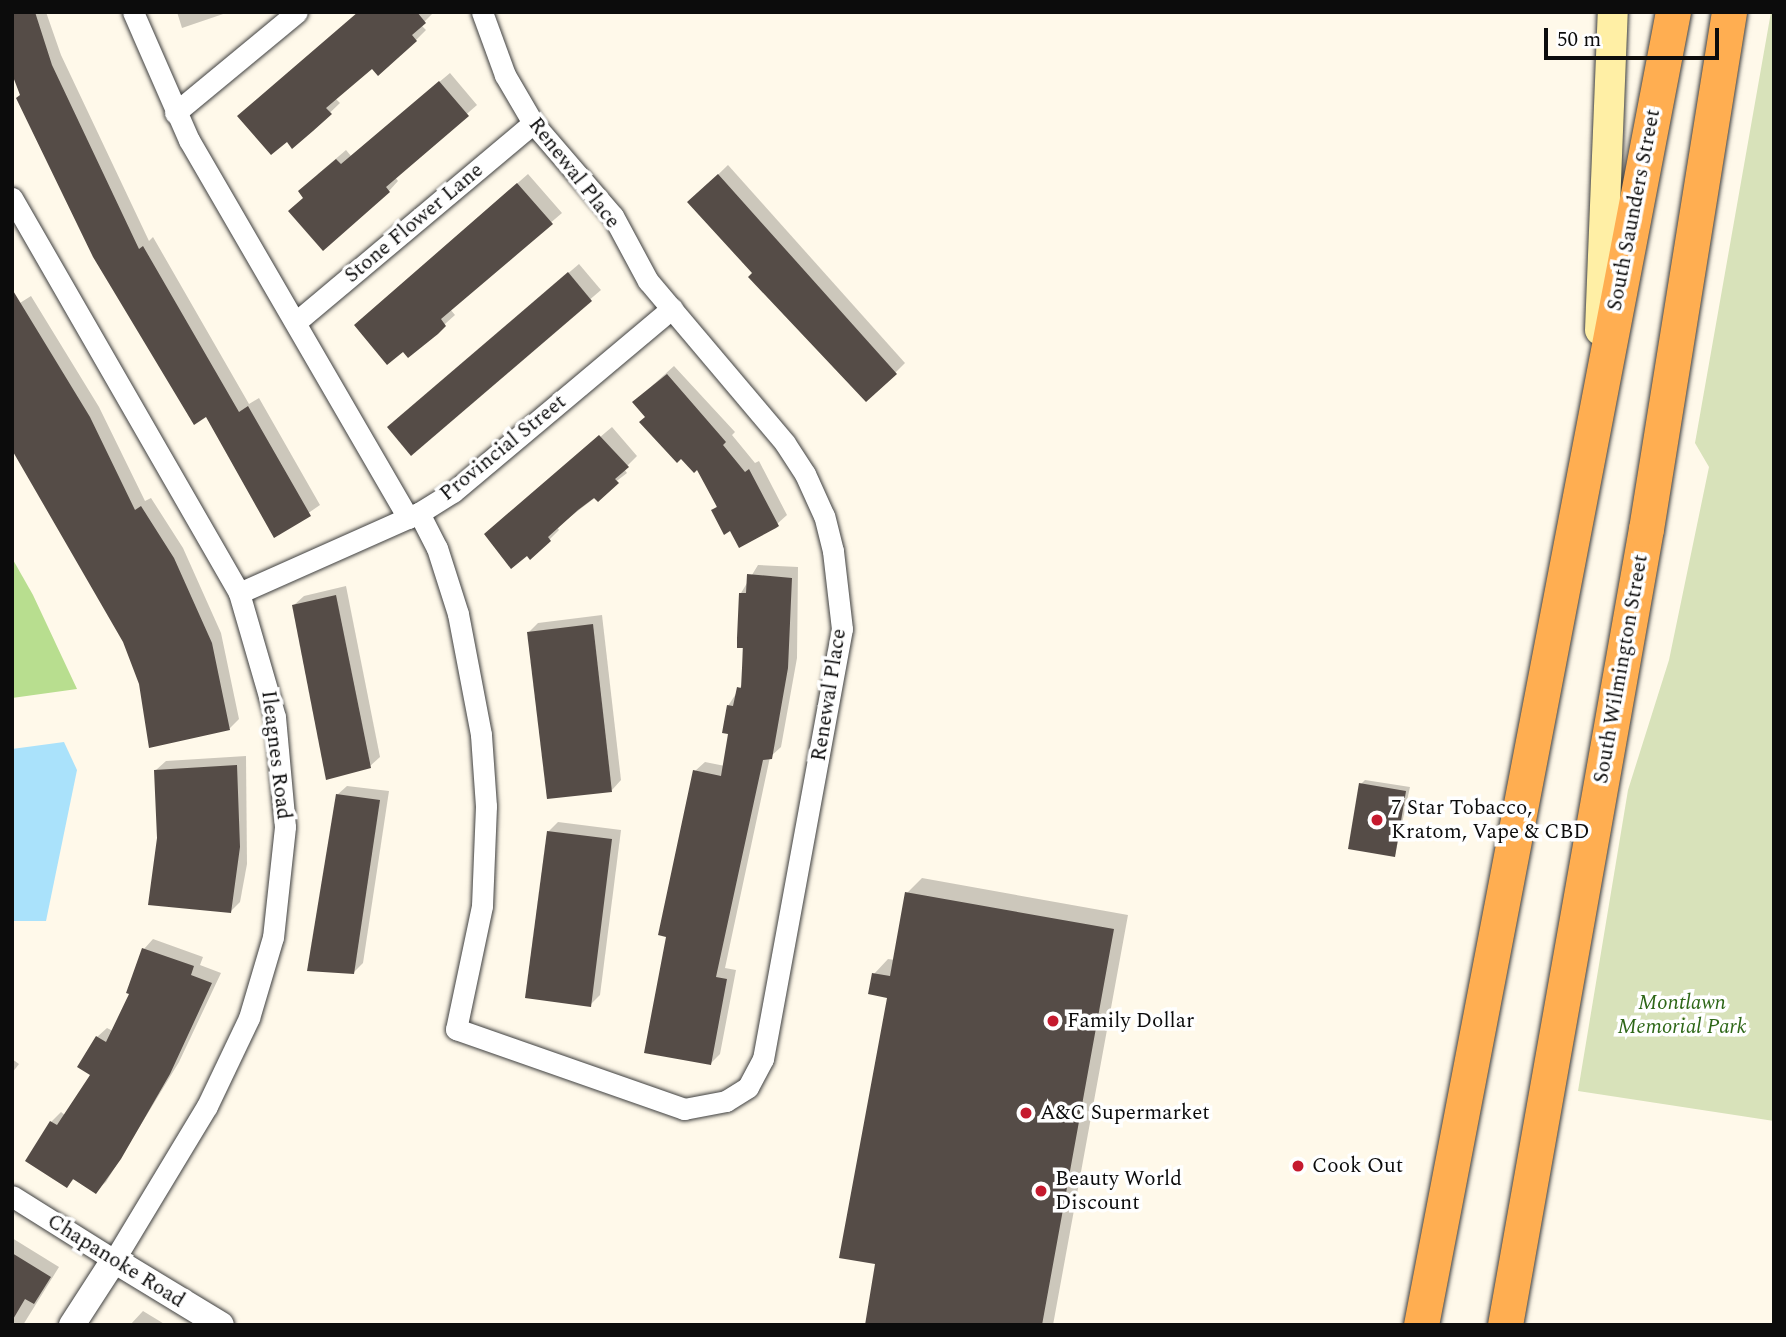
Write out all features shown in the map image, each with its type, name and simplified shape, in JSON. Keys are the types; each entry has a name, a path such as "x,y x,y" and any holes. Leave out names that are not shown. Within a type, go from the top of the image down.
{"highway":[{"name":"South Saunders Street","path":"1596,408 1673,12"},
{"name":"South Wilmington Street","path":"1505,1325 1651,503 1729,12"},
{"path":"1421,1325 1596,408"}],"main road":[{"path":"1596,408 1613,12"}],"street":[{"path":"133,12 175,113 296,322 414,515"},
{"path":"175,113 298,12"},
{"name":"Renewal Place","path":"414,515 437,548 458,614 481,735 486,806 482,906 456,1029 684,1109 726,1101 748,1087 763,1059 842,629 839,587 824,516 805,474 673,308 648,281 613,216 533,123 505,75 482,12"},
{"name":"Stone Flower Lane","path":"296,322 533,123"},
{"name":"Ileagnes Road","path":"12,198 239,593 265,671 282,765 285,827 273,937 231,1063 114,1260 72,1325"},
{"name":"Provincial Street","path":"239,593 414,515 453,492 673,308"},
{"name":"Chapanoke Road","path":"12,1196 220,1325"}],"green space":[{"name":"Montlawn Memorial Park","path":"1771,12 1774,12 1774,1121 1578,1091 1628,790 1669,660 1709,467 1695,443"},
{"path":"12,558 33,595 77,689 12,698"}],"water":[{"path":"64,742 77,770 46,921 13,921 12,749"}],"building":[{"path":"12,12 35,12 52,65 139,249 143,246 239,412 248,406 311,516 274,538 206,417 194,425 93,257 16,98 20,95 12,74"},
{"path":"358,12 417,12 426,23 412,35 417,41 378,76 372,69 326,108 332,114 292,149 287,142 271,155 237,116"},
{"path":"439,81 469,116 386,187 390,192 323,251 288,211 303,198 298,191 336,159 341,164"},
{"path":"718,174 897,374 866,402 748,277 752,273 687,202"},
{"path":"517,183 553,224 441,319 446,326 438,334 408,358 403,352 387,365 354,325"},
{"path":"568,272 592,301 411,456 387,427"},
{"path":"12,289 90,417 135,510 141,506 174,558 212,643 230,730 149,748 139,684 123,642 12,450"},
{"path":"667,374 726,442 723,445 745,472 749,469 779,526 739,548 730,531 724,535 711,510 717,507 697,470 694,473 681,459 677,463 639,422 645,417 632,402"},
{"path":"599,435 629,467 615,479 619,483 598,502 594,498 578,510 548,537 551,541 530,560 527,556 511,569 484,534"},
{"path":"747,574 792,578 788,668 772,759 763,760 716,977 727,979 711,1065 644,1053 666,937 658,935 693,770 721,776 728,734 722,733 727,705 733,706 737,687 741,688 743,648 737,648 739,593 746,593"},
{"path":"336,595 371,768 326,780 292,605"},
{"path":"593,624 612,792 547,799 527,632"},
{"path":"237,765 240,847 231,913 148,905 157,838 154,770"},
{"name":"7 Star Tobacco, Kratom, Vape & CBD","path":"1359,783 1406,791 1395,857 1348,849"},
{"path":"336,794 380,800 354,974 307,971"},
{"path":"547,831 612,839 591,1007 525,998"},
{"path":"905,892 1114,929 1042,1325 865,1325 875,1264 839,1258 887,998 868,994 872,973 890,976"},
{"path":"142,948 194,966 191,975 212,983 170,1074 121,1159 96,1194 73,1179 67,1188 25,1161 50,1121 57,1125 90,1075 77,1067 96,1036 106,1042 129,994 126,993"},
{"path":"12,1253 51,1277 34,1304 25,1299 12,1321"}],"place":[{"name":"7 Star Tobacco, Kratom, Vape & CBD","path":"1377,820"},
{"name":"Family Dollar","path":"1053,1021"},
{"name":"A&C Supermarket","path":"1026,1113"},
{"name":"Cook Out","path":"1298,1166"},
{"name":"Beauty World Discount","path":"1041,1191"}]}
